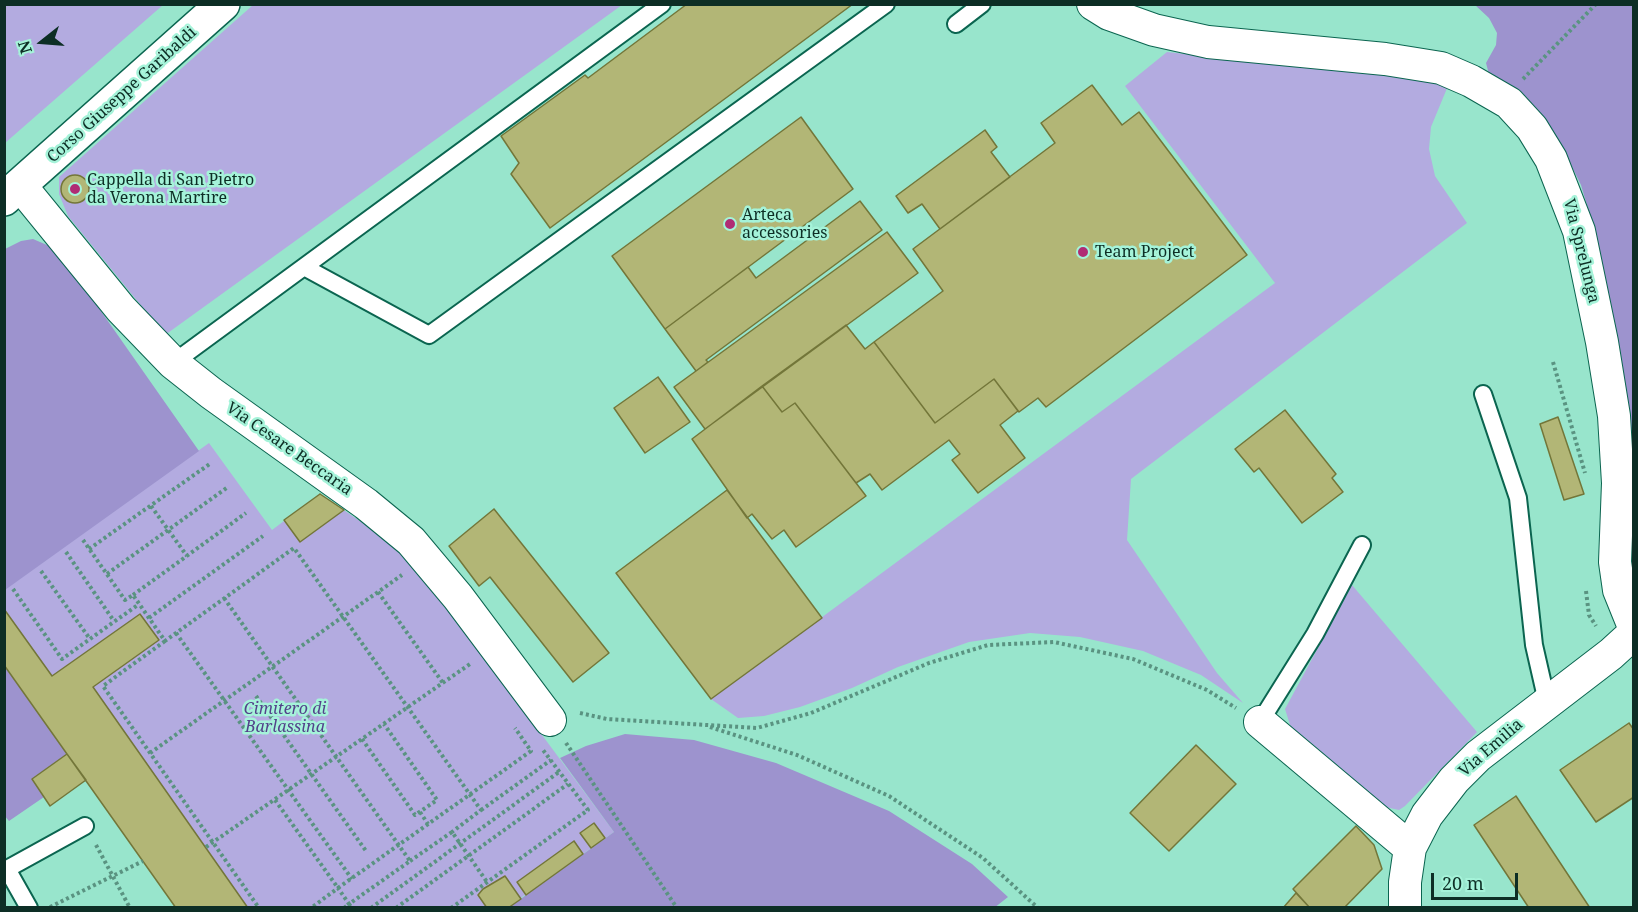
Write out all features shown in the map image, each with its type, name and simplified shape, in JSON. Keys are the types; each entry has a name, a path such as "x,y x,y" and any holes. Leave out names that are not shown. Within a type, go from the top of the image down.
{"main road":[{"name":"Corso Giuseppe Garibaldi","path":"12,192 223,4"}],"street":[{"name":"Via Sprelunga","path":"1094,4 1109,14 1154,30 1208,42 1385,59 1441,68 1471,81 1503,100 1532,129 1551,159 1579,231 1602,342 1614,416 1618,483 1615,562 1629,636"},
{"name":"Via Cesare Beccaria","path":"12,192 173,363 211,393 366,504 411,541 564,717"},
{"name":"Via Emilia","path":"1405,908 1405,882 1410,848 1427,815 1454,780 1478,756 1629,636"},
{"path":"1260,722 1410,848"}],"lane":[{"path":"173,363 662,4"},
{"path":"304,267 429,335 886,4"},
{"path":"956,24 982,4"},
{"path":"1483,394 1518,498 1534,645 1547,702"},
{"path":"1260,722 1315,634 1362,545"},
{"path":"29,908 7,869 85,826"}],"path":[{"path":"1503,100 1596,4"},
{"path":"1553,362 1587,483"},
{"path":"89,549 211,464"},
{"path":"107,574 228,487"},
{"path":"151,506 187,556"},
{"path":"83,540 126,600 246,513"},
{"path":"149,618 263,536"},
{"path":"259,908 103,686 294,549 481,810"},
{"path":"66,552 114,621"},
{"path":"41,571 90,639"},
{"path":"150,753 404,574 410,583"},
{"path":"1586,582 1589,615 1599,630 1629,636"},
{"path":"13,589 62,659 139,604"},
{"path":"378,592 443,683"},
{"path":"133,595 165,641"},
{"path":"224,598 410,861"},
{"path":"176,633 352,879"},
{"path":"564,717 758,728 811,713 929,663 988,645 1054,642 1133,659 1207,690 1260,722"},
{"path":"463,655 476,674"},
{"path":"206,847 470,664"},
{"path":"256,696 366,851"},
{"path":"564,717 678,908"},
{"path":"511,722 531,752"},
{"path":"362,739 415,815 420,812 437,800 384,724"},
{"path":"703,725 796,755 889,796 983,858 1038,908"},
{"path":"311,908 540,746 588,810 451,908"},
{"path":"344,908 350,906 551,760"},
{"path":"371,908 560,772"},
{"path":"396,908 568,784"},
{"path":"275,800 350,906"},
{"path":"420,812 428,824"},
{"path":"85,826 130,908"},
{"path":"452,832 487,882"},
{"path":"50,908 143,861"}],"green space":[{"path":"5,4 162,4 163,5 5,143"},
{"path":"253,5 622,5 165,335 68,216 59,194 59,177"},
{"path":"1167,52 1314,68 1390,73 1450,81 1431,127 1429,149 1435,176 1467,223 1131,479 1127,540 1217,673 1243,703 1201,675 1143,651 1080,637 1030,633 969,642 898,667 852,688 800,707 764,716 738,718 711,699 1275,283 1125,86"},
{"name":"Cimitero di Barlassina","path":"209,443 272,530 320,494 407,553 614,832 508,907 176,907 5,665 4,590"},
{"path":"1352,585 1477,732 1399,810 1381,806 1292,731 1285,709"}],"shaded area":[{"path":"1475,5 1633,5 1633,597 1594,229 1581,185 1565,153 1490,78 1486,63 1496,45 1497,33 1489,18"},
{"path":"33,239 54,248 63,257 199,451 5,590 5,249 21,241"},
{"path":"4,665 67,754 32,779 44,797 9,821 4,815"},
{"path":"625,734 694,740 776,763 889,811 972,864 1008,897 994,908 508,908 614,832 560,758 586,746"}],"building":[{"path":"687,4 853,4 550,228 511,174 519,163 501,136 585,75 588,78"},
{"path":"1092,85 1122,125 1139,112 1247,255 1046,407 1038,398 1019,412 994,379 935,423 874,342 943,291 913,249 1055,143 1041,123"},
{"name":"Arteca accessories","path":"801,117 853,189 665,329 612,256"},
{"path":"985,130 997,147 991,152 1010,177 940,229 922,204 908,213 896,196"},
{"name":"Cappella di San Pietro da Verona Martire","path":"75,175 85,179 89,189 85,199 75,203 65,199 61,189 65,179"},
{"path":"860,201 882,230 706,360 708,362 696,371 665,329 748,267 756,278"},
{"path":"887,232 918,273 705,429 674,387"},
{"path":"846,325 865,349 874,342 935,423 994,379 1018,411 1000,425 1025,458 978,493 952,460 960,454 949,440 882,490 870,474 856,483 795,403 782,412 762,386"},
{"path":"658,377 690,422 645,453 614,408"},
{"path":"762,386 782,412 795,403 866,496 796,547 784,530 772,539 752,514 747,518 692,439"},
{"path":"1285,410 1336,474 1332,478 1343,492 1302,523 1259,468 1254,472 1235,449"},
{"path":"1558,417 1584,494 1564,500 1540,424"},
{"path":"727,490 822,618 711,699 616,573"},
{"path":"320,494 344,510 300,542 284,520"},
{"path":"494,509 609,653 573,682 490,577 479,586 449,546"},
{"path":"4,609 52,676 140,614 159,640 93,687 248,908 176,908 4,665"},
{"path":"1629,723 1634,730 1634,797 1596,822 1560,770"},
{"path":"1196,745 1236,784 1169,851 1130,813"},
{"path":"67,754 86,780 50,806 32,779"},
{"path":"1516,796 1590,908 1529,908 1474,825"},
{"path":"594,823 605,838 591,848 580,833"},
{"path":"1356,826 1374,845 1382,869 1344,908 1310,908 1293,889"},
{"path":"574,841 583,854 526,895 517,882"},
{"path":"505,876 521,899 508,908 487,908 478,895 483,889"},
{"path":"1296,893 1310,908 1283,908"}],"place":[{"name":"Cappella di San Pietro da Verona Martire","path":"75,189"},
{"name":"Arteca accessories","path":"730,224"},
{"name":"Team Project","path":"1083,252"}]}
